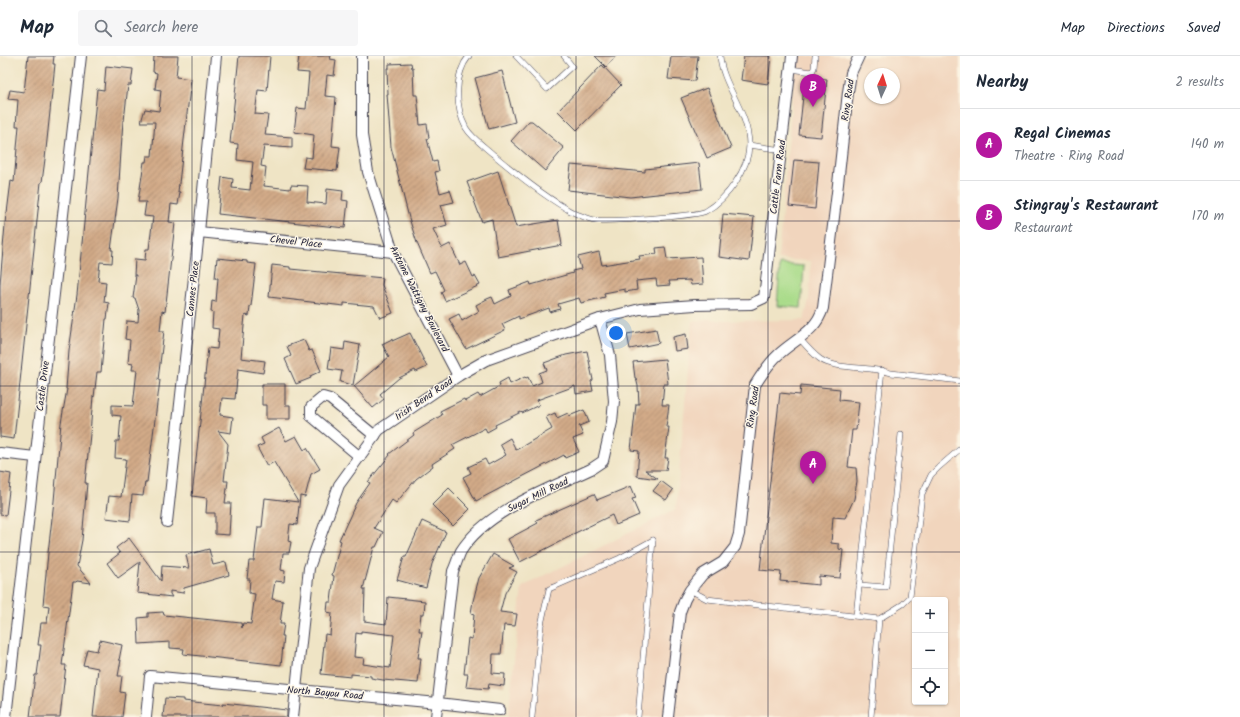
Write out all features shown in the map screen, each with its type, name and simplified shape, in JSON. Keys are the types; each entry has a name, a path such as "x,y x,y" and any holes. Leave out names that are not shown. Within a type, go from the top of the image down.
{"street":[{"name":"Castle Drive","path":"6,717 81,56"},
{"name":"Cannes Place","path":"167,522 199,232 216,56"},
{"name":"Antoine Wattigny Boulevard","path":"362,56 362,135 368,172 393,252 458,376"},
{"name":"Cattle Farm Road","path":"764,298 792,56"},
{"name":"Ring Road","path":"668,717 680,612 685,599 690,590 703,574 722,562 735,547 739,534 742,518 755,385 765,369 778,355 800,339 815,325 823,308 848,92 852,73 859,56"},
{"name":"Chevel Place","path":"199,232 393,252"},
{"name":"Irish Bend Road","path":"293,717 309,568 339,485 379,430 458,376 486,360 600,320 640,310 695,304 751,304 764,298"},
{"name":"Sugar Mill Road","path":"436,717 453,571 461,552 479,530 510,507 591,469 603,461 612,422 614,401 610,355 600,320"},
{"path":"360,457 311,416 311,407 323,397 330,399 375,436"},
{"path":"0,454 35,457"},
{"name":"North Bayou Road","path":"146,717 150,676 500,710"}],"lane":[{"path":"469,56 466,60 457,85 459,108 467,128 482,144 526,181 568,210 595,220 670,216 705,212 731,189 743,170 749,145 746,122 726,75 720,56"},
{"path":"516,56 547,89 572,66 564,56"},
{"path":"791,70 812,72 814,68 815,56"},
{"path":"749,145 782,150"},
{"path":"800,339 821,360 833,365 960,381"},
{"path":"856,616 882,370"},
{"path":"859,585 886,588 901,434"},
{"path":"690,590 707,599 879,619 910,597 922,494 931,475 938,467 960,449"},
{"path":"532,717 541,625 549,589 620,558 653,540 638,717"},
{"path":"871,717 879,619"}],"shaded area":[{"path":"796,56 960,56 960,717 508,717 522,587 676,509 692,321 708,319 725,321 804,320 809,300 811,261 778,259"}],"green space":[{"path":"780,264 804,266 801,308 777,306"}],"building":[{"path":"28,56 54,56 53,64 55,64 14,439 0,437 0,284 6,213 11,181 14,182 19,126 16,126 18,100 8,99 10,90 24,92"},
{"path":"154,56 178,56 176,77 191,79 178,192 180,192 178,205 171,204 169,222 175,223 165,312 162,311 160,331 164,331 158,380 160,380 147,482 145,482 143,496 132,495 130,521 106,518 109,496 121,497 126,459 115,458 116,441 119,441 121,416 112,415 112,405 133,406 137,370 132,370 133,364 128,363 130,340 125,339 127,321 138,322 139,310 135,298 133,298 136,275 134,275 135,259 145,260 146,249 149,249 153,217 144,216 146,202 138,202 144,162 146,162 147,156 152,156 155,122 141,122 145,109 159,111 161,90 155,89 157,73 153,72"},
{"path":"239,56 270,56 267,91 258,90 255,114 268,115 265,135 292,137 292,148 264,146 261,166 266,167 264,186 290,189 291,185 308,186 307,202 326,204 327,189 343,191 342,200 348,201 345,228 218,214 222,177 233,179 232,188 250,190 253,162 237,160 238,144 230,143"},
{"path":"299,56 331,56 330,59 336,60 334,76 327,75 325,96 336,97 332,146 340,147 337,171 303,168 305,157 312,158 314,135 294,132 297,108 306,109 309,73 297,72"},
{"path":"595,56 616,56 606,67"},
{"path":"671,56 698,56 695,81 668,79"},
{"path":"744,56 771,56 768,84 741,80"},
{"path":"411,63 413,68 414,95 417,95 420,125 427,124 429,138 427,139 433,162 437,161 439,171 435,172 440,193 450,190 454,202 441,205 447,225 433,229 442,248 450,244 460,265 466,262 473,277 475,276 480,285 445,301 441,292 444,290 435,271 430,273 417,243 391,147 387,94 387,68 389,68 389,64"},
{"path":"602,65 621,85 577,130 558,111"},
{"path":"106,66 133,69 131,85 128,85 124,121 123,120 118,198 111,250 113,250 112,263 100,262 98,281 106,282 104,302 109,303 101,372 97,372 94,397 93,396 85,483 87,483 82,540 77,566 91,583 77,581 73,582 62,665 66,665 60,717 30,717 35,675 37,675 41,645 38,645 41,623 47,623 49,606 43,605 61,423 67,389 69,351 77,295 97,89 104,90"},
{"path":"502,71 515,122 489,129 475,78"},
{"path":"805,77 827,79 821,137 799,135"},
{"path":"707,88 731,148 707,158 681,98"},
{"path":"529,121 532,121 564,148 545,171 511,141"},
{"path":"794,160 819,162 815,209 789,206"},
{"path":"699,163 702,189 630,197 568,190 571,165 645,172 645,169"},
{"path":"498,171 516,227 558,220 562,245 498,257 492,219 482,222 467,182"},
{"path":"723,214 754,217 749,261 719,257"},
{"path":"665,247 667,259 701,257 703,284 691,285 690,280 669,281 670,285 657,286 656,279 636,281 637,290 625,292 625,289 604,293 605,297 581,303 579,298 558,304 560,309 550,312 549,308 519,319 519,316 502,324 505,330 466,349 449,319 459,314 462,321 479,311 476,305 492,297 495,304 511,296 509,290 530,282 531,285 573,273 572,271 581,269 578,257 599,252 602,265 640,259 639,256 657,254 656,248"},
{"path":"217,258 247,261 247,263 256,264 249,316 245,315 241,358 265,361 263,373 238,369 235,399 222,398 220,415 233,417 231,433 218,431 228,444 224,481 228,481 225,503 231,503 229,535 215,534 215,513 206,513 207,498 192,496 208,348 217,349 219,329 212,328 213,312 211,312 212,301 216,302 218,278 215,278"},
{"path":"272,265 290,267 290,269 383,278 382,285 393,313 380,318 374,306 344,303 344,306 269,297"},
{"path":"656,329 659,343 630,349 627,334"},
{"path":"410,333 427,367 416,372 415,370 399,378 380,394 384,399 373,408 354,386 389,357 382,344"},
{"path":"686,334 688,349 675,351 673,337"},
{"path":"304,340 309,351 312,350 321,371 310,376 311,378 296,384 285,359 291,356 287,346"},
{"path":"345,342 360,345 353,385 340,382 342,371 328,369 331,348 344,350"},
{"path":"587,351 593,380 591,381 593,391 576,394 575,386 537,400 539,405 495,425 496,427 487,432 485,428 452,445 455,449 432,464 433,466 416,479 396,503 392,500 374,528 383,532 376,547 374,547 363,589 365,589 364,621 386,624 388,597 425,601 424,614 421,614 419,631 422,631 418,658 421,658 418,683 383,680 371,678 371,676 351,674 351,677 321,674 325,634 330,635 332,613 327,612 328,602 331,602 334,576 332,575 341,541 339,540 356,503 370,483 368,482 390,455 389,454 414,435 413,433 442,415 440,411 478,394 480,397 500,386 499,383 508,378 510,384 525,377 528,377 532,386 542,382 539,373 547,370 544,363 566,355","holes":["361,631 394,635 390,668 363,664 364,658 354,657 356,633 361,634"]},
{"path":"665,359 668,384 664,384 662,405 669,405 666,427 669,427 665,458 668,458 666,470 645,470 658,479 637,476 639,451 631,450 636,404 639,404 638,386 635,378 633,362"},
{"path":"262,384 285,384 285,405 290,405 290,419 266,419 266,405 262,405"},
{"path":"801,385 840,389 839,400 859,402 856,430 852,430 848,467 856,468 857,481 854,499 845,518 833,517 831,543 839,544 839,549 843,550 840,578 819,576 819,585 780,581 781,572 760,570 780,393 800,395"},
{"path":"584,410 589,422 579,426 583,435 573,439 579,452 565,458 564,455 476,501 463,477 471,473 468,467 485,459 488,465 506,455 500,444 510,438 516,450 552,429 546,417 555,413 557,418 568,413 569,416"},
{"path":"279,428 286,441 296,436 304,450 307,448 320,469 311,474 305,497 300,496 297,525 290,524 288,541 291,542 289,553 283,553 281,570 285,571 284,582 275,581 272,599 283,601 280,624 284,624 281,665 183,654 184,649 170,648 170,642 139,644 138,618 148,617 148,613 163,612 164,615 241,623 242,628 243,623 251,624 255,594 249,593 250,579 247,579 249,561 254,561 258,527 262,527 265,498 298,502 274,462 267,466 257,447 264,444 261,438"},
{"path":"0,472 11,474 6,515 0,514"},
{"path":"661,481 673,490 666,500 653,491"},
{"path":"631,486 636,498 632,499 639,515 616,525 612,515 520,562 508,539 538,523 536,520 594,494 597,500"},
{"path":"449,488 470,509 453,526 432,505"},
{"path":"422,521 446,532 432,564 426,588 397,580 404,557 406,557"},
{"path":"129,538 161,581 162,566 189,568 186,555 209,549 213,565 226,562 229,575 184,588 183,593 170,591 172,597 137,593 140,562 118,578 107,563 120,553 116,548"},
{"path":"493,554 514,566 509,568 517,572 505,593 500,612 517,614 515,626 504,625 501,654 493,654 492,673 505,674 504,686 489,684 488,689 466,687 468,674 464,674 468,638 472,639 474,614 471,613 473,601 479,578"},
{"path":"100,640 122,645 118,676 122,676 120,692 125,693 122,717 93,717 98,668 83,665 87,649 97,651"},
{"path":"165,698 223,705 223,703 287,710 287,717 163,717"}],"place":[{"name":"Stingray's Restaurant","path":"813,107"},
{"name":"Regal Cinemas","path":"813,484"}]}
